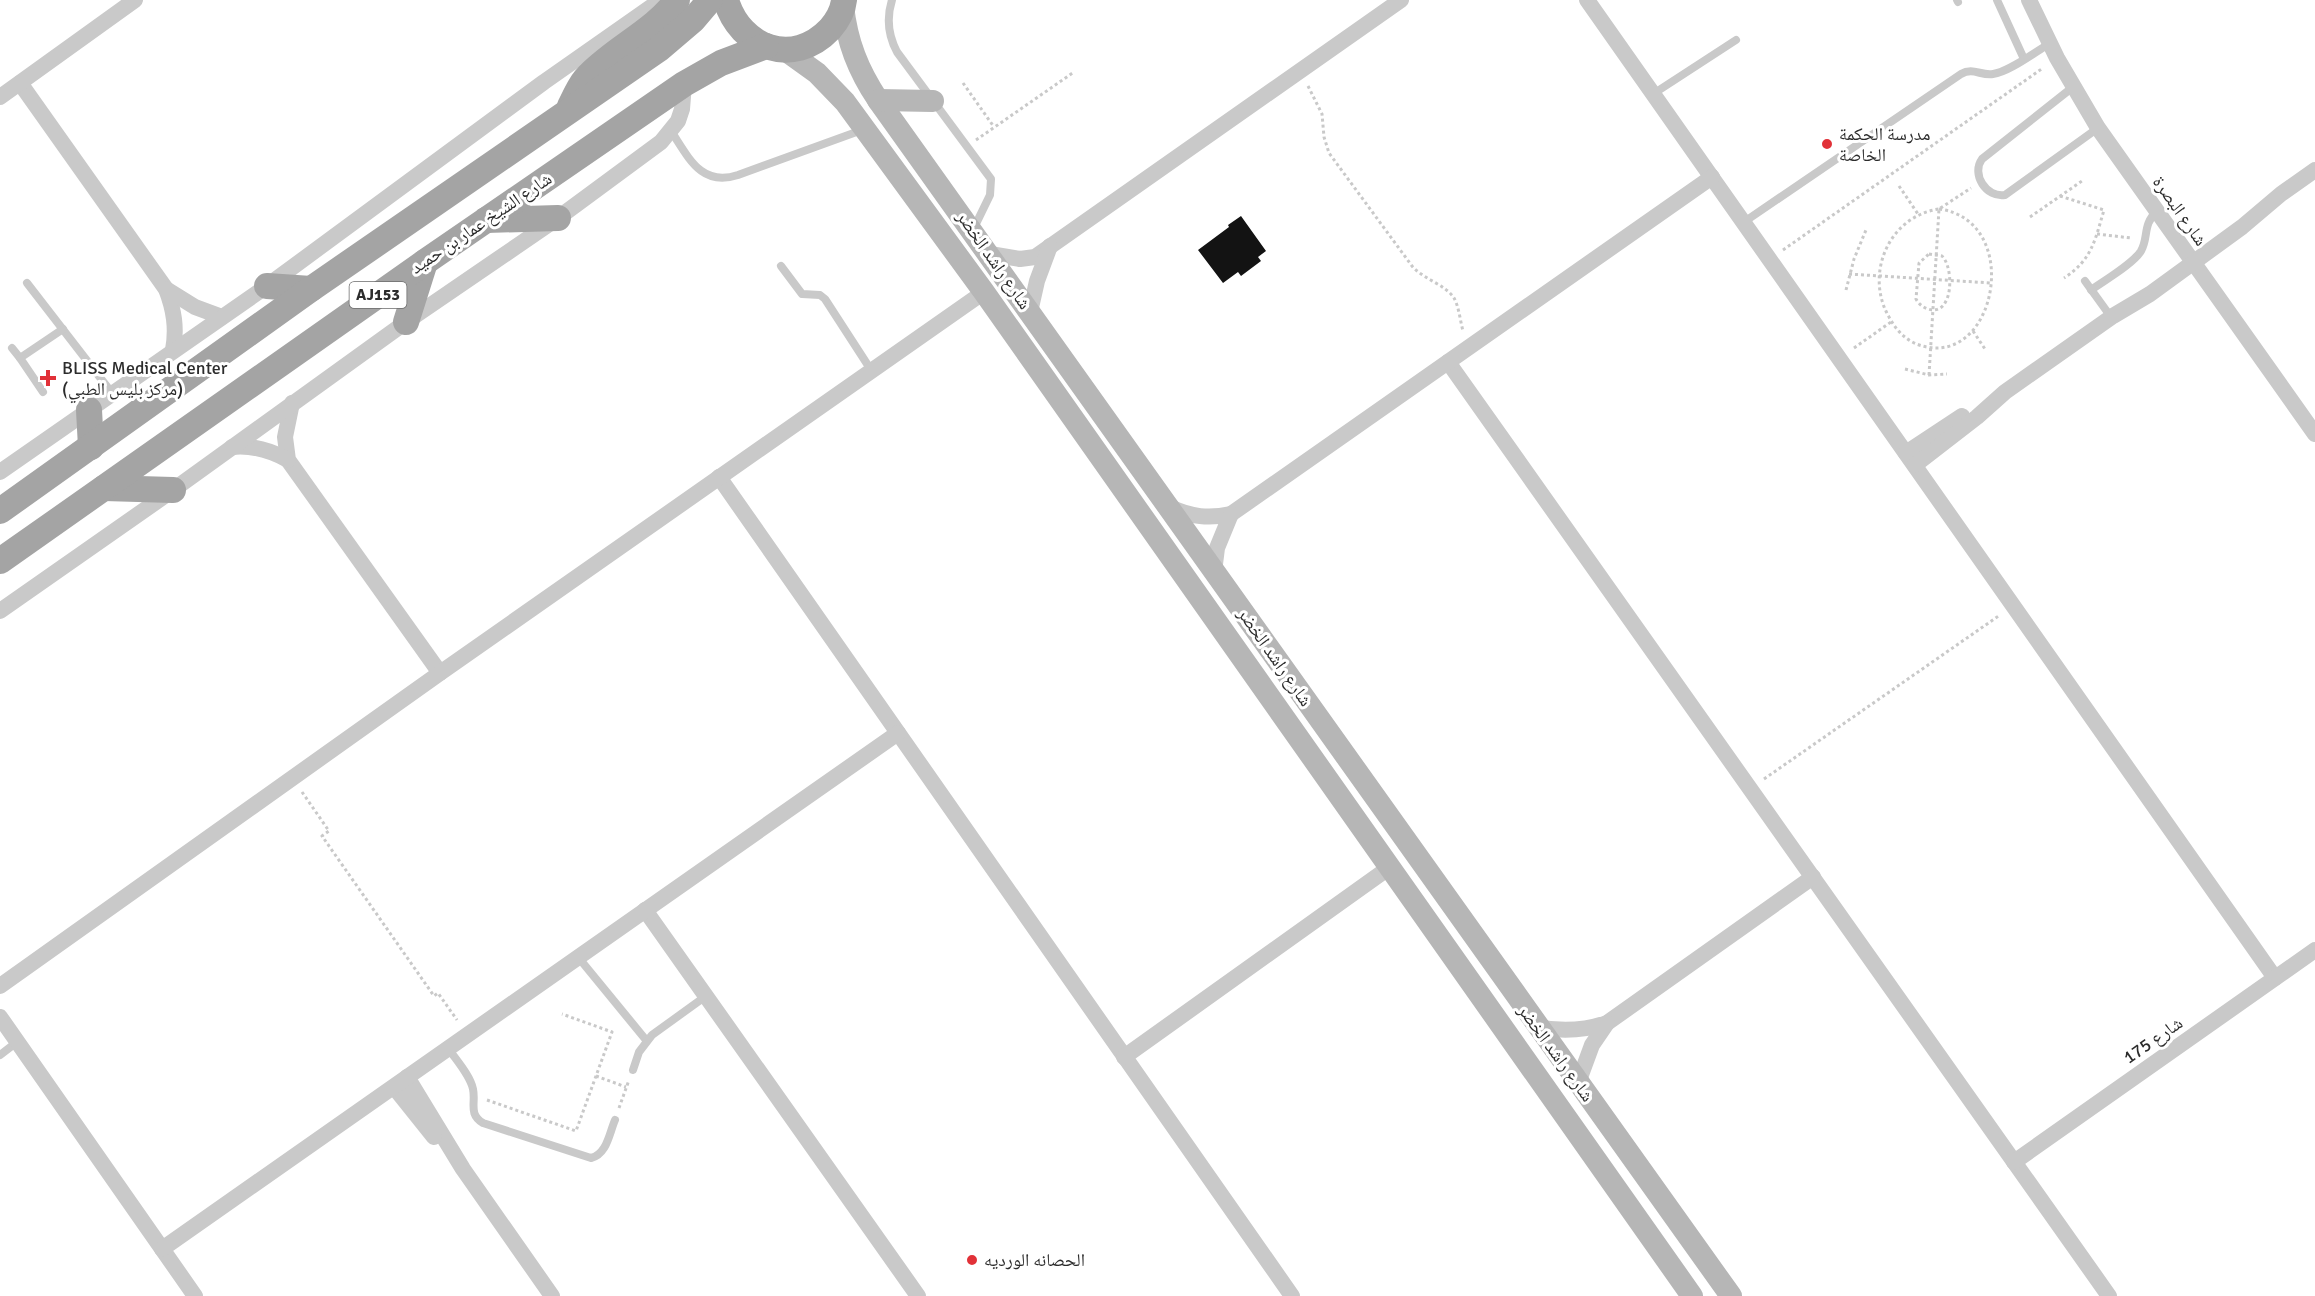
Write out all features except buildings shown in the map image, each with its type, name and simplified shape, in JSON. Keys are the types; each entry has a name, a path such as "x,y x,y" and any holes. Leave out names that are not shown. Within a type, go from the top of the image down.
{"main road":[{"path":"566,113 578,89 589,75 645,33 678,0"},
{"name":"AJ153","path":"0,511 311,289 677,35 711,0"},
{"path":"726,0 733,21 747,37 776,48"},
{"name":"شارع الشيخ عمار بن حميد","path":"0,561 425,262 684,84 720,63 776,48 805,46 822,38 835,24 843,3"},
{"path":"486,220 558,218"},
{"path":"406,322 425,262"},
{"path":"267,286 311,289"},
{"path":"89,410 91,447"},
{"path":"104,488 173,490"}],"street":[{"path":"0,97 135,0"},
{"path":"0,472 267,286 544,82 661,0"},
{"path":"990,254 1020,259 1035,257 1401,0"},
{"path":"1587,0 2275,978"},
{"name":"شارع البصرة","path":"2029,0 2053,51 2098,128 2315,434"},
{"name":"شارع راشد الخضر","path":"843,3 849,43 855,61 878,100 973,230 1731,1296"},
{"name":"شارع راشد الخضر","path":"776,48 832,86 984,292 1692,1296"},
{"path":"20,83 166,289 176,325 173,350"},
{"path":"0,611 406,322 558,218 661,142 671,131 682,109 684,84"},
{"path":"878,100 933,101"},
{"path":"1910,459 1983,403 2005,392 2112,317 2141,301 2191,259 2253,220 2281,194 2315,170"},
{"path":"1170,507 1194,516 1219,517 1231,514 1712,177"},
{"path":"1030,312 1037,281 1050,246"},
{"path":"166,289 195,307 222,317"},
{"path":"0,986 440,673 984,292"},
{"path":"1448,362 2109,1296"},
{"path":"292,403 286,425 288,460 440,673"},
{"path":"232,447 255,447 288,460"},
{"path":"719,477 1292,1296"},
{"path":"1214,572 1217,548 1231,514"},
{"path":"162,1249 898,733"},
{"path":"1124,1057 1390,867"},
{"path":"1538,1027 1566,1031 1594,1028 1607,1023 1813,877"},
{"path":"645,910 918,1296"},
{"name":"شارع 175","path":"2014,1162 2315,950"},
{"path":"0,1017 195,1296"},
{"path":"1578,1083 1586,1058 1607,1023"},
{"path":"400,1082 444,1151 463,1168 552,1296"}],"lane":[{"path":"892,0 888,20 892,42 897,52 988,174 992,185 990,195 973,230"},
{"path":"1996,0 2024,59"},
{"path":"1653,94 1736,40"},
{"path":"1744,222 1960,74 1971,70 1997,74 2024,59 2053,51"},
{"path":"2073,87 1982,159 1977,171 1982,181 1993,195 2005,195 2098,128"},
{"path":"671,131 697,168 704,174 721,179 738,175 864,129"},
{"path":"2091,290 2138,255 2145,240 2147,224 2157,211"},
{"path":"781,266 802,294 820,295 825,299 872,370"},
{"path":"2085,281 2112,317"},
{"path":"27,283 112,393"},
{"path":"20,358 63,329"},
{"path":"12,348 43,392"},
{"path":"578,957 646,1040"},
{"path":"633,1070 646,1040 705,996"},
{"path":"0,1056 17,1042"},
{"path":"448,1048 471,1083 474,1096 473,1110 478,1120 585,1158 601,1154 615,1120"}],"path":[{"path":"1770,259 2053,51"},
{"path":"1300,71 1322,114 1324,137 1329,153 1412,266 1423,277 1440,286 1454,298 1467,349"},
{"path":"967,146 1074,72"},
{"path":"963,83 994,127"},
{"path":"1939,209 1953,211 1965,217 1979,231 1988,249 1991,283 1986,308 1973,331 1966,338 1949,346 1930,348 1911,342 1891,322 1881,299 1879,276 1884,254 1893,236 1907,222 1918,214 1939,209 1982,181"},
{"path":"2030,218 2082,181"},
{"path":"1899,186 1918,214"},
{"path":"2060,196 2104,210 2087,258 2077,270 2064,278"},
{"path":"1929,375 1939,209"},
{"path":"1846,290 1849,274 1866,230"},
{"path":"2097,234 2145,240"},
{"path":"1929,254 1936,254 1947,261 1950,267 1948,299 1944,305 1933,310 1925,309 1916,298 1919,263 1929,254"},
{"path":"1849,274 1991,283"},
{"path":"1839,358 1891,322"},
{"path":"1973,331 1985,349"},
{"path":"1905,369 1929,375 1947,374"},
{"path":"1750,789 2014,606"},
{"path":"292,778 329,831 322,836 434,996 438,993 467,1035"},
{"path":"474,1096 576,1131 612,1032 562,1014"},
{"path":"615,1120 633,1070"},
{"path":"596,1076 626,1087"}],"place":[{"name":"مدرسة الحكمة الخاصة","path":"1827,144"},
{"name":"BLISS Medical Center (مركز بليس الطبي)","path":"48,378"},
{"name":"الحصانه الورديه","path":"972,1260"}]}
